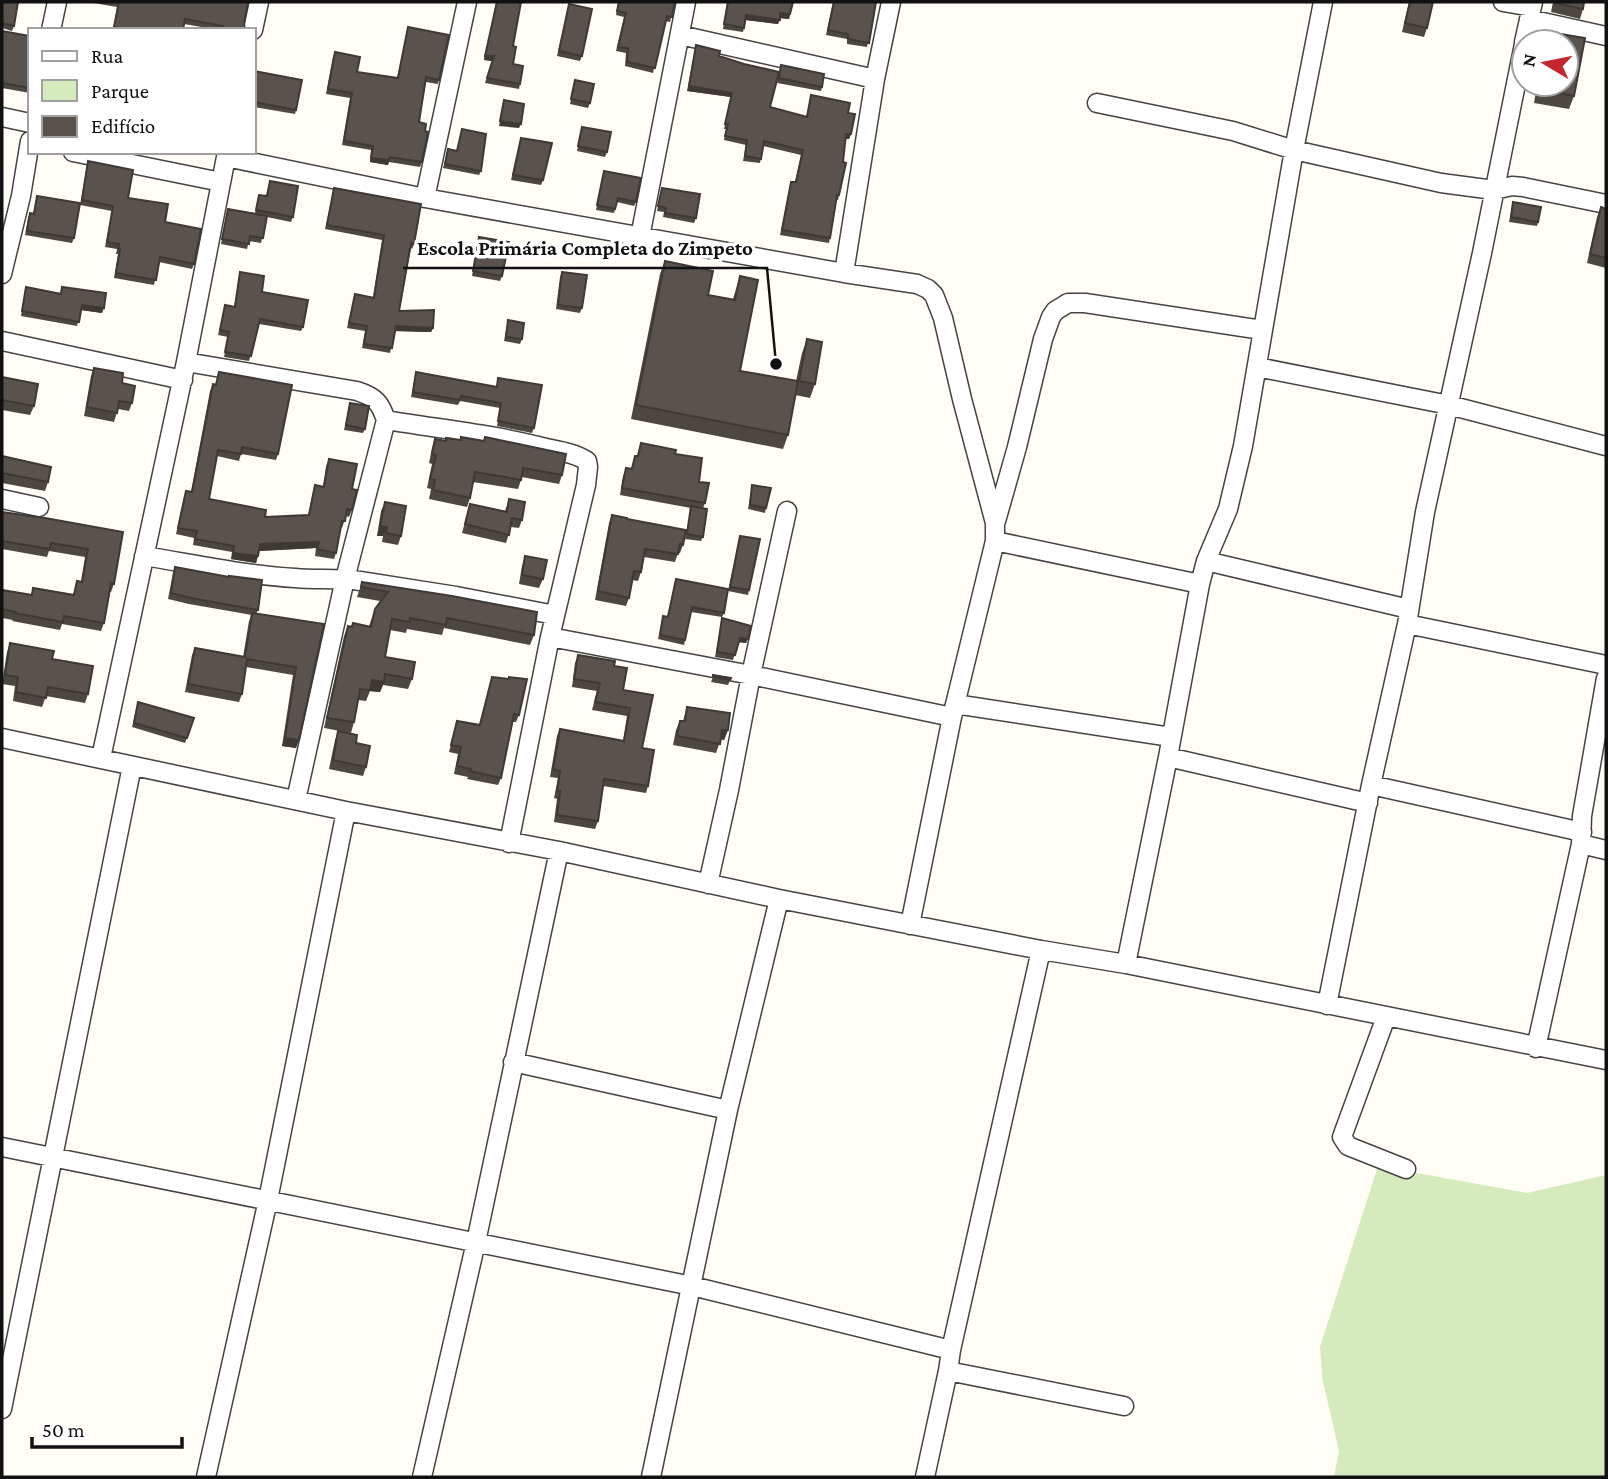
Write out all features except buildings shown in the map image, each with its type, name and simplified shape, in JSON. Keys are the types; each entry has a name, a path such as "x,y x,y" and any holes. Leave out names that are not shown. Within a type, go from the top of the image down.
{"street":[{"path":"51,28 57,2"},
{"path":"253,28 259,2"},
{"path":"640,237 686,2"},
{"path":"844,274 875,79 891,2"},
{"path":"1126,964 1200,584 1206,561 1228,509 1243,446 1294,150 1323,2"},
{"path":"1503,2 1531,9 1606,36"},
{"path":"425,198 463,3"},
{"path":"1527,28 1531,9"},
{"path":"680,35 875,79"},
{"path":"1326,1005 1408,617 1425,512 1513,98"},
{"path":"1097,103 1233,131 1294,150 1441,183 1494,190 1512,186 1523,187 1606,204"},
{"path":"2,117 28,123"},
{"path":"2,274 28,154"},
{"path":"83,154 221,182"},
{"path":"101,758 187,362 226,155 425,198 844,274 917,284 928,289 934,295 943,318 995,532"},
{"path":"910,925 954,710 995,532 1043,339 1051,317 1068,303 1085,303 1262,330"},
{"path":"2,341 183,380"},
{"path":"187,362 357,391 372,396 382,408 386,420 345,579 296,800"},
{"path":"1257,367 1449,405 1606,446"},
{"path":"386,420 537,445 580,456 587,461 586,485 550,637 509,843"},
{"path":"2,499 39,507"},
{"path":"708,884 787,511"},
{"path":"995,532 1200,584"},
{"path":"144,556 296,579 345,579 555,615"},
{"path":"1206,561 1408,617 1606,665"},
{"path":"550,637 954,710 1171,737"},
{"path":"1536,1048 1582,838 1582,816 1606,678"},
{"path":"2,738 346,811 559,851 779,899 1126,964 1606,1060"},
{"path":"1168,757 1368,803"},
{"path":"2,1409 132,766"},
{"path":"1371,785 1582,838 1606,850"},
{"path":"205,1477 268,1200 346,811"},
{"path":"422,1477 476,1242 559,851"},
{"path":"652,1477 728,1110 779,899"},
{"path":"925,1477 1041,950"},
{"path":"1386,1017 1342,1137 1348,1146 1406,1169"},
{"path":"513,1062 728,1110"},
{"path":"2,1147 692,1286 951,1350"},
{"path":"948,1371 1124,1406"}],"green space":[{"path":"1378,1166 1527,1193 1606,1175 1606,1477 1334,1477 1339,1451 1322,1377 1320,1347"}],"place":[{"name":"Escola Primária Completa do Zimpeto","path":"776,364"}]}
